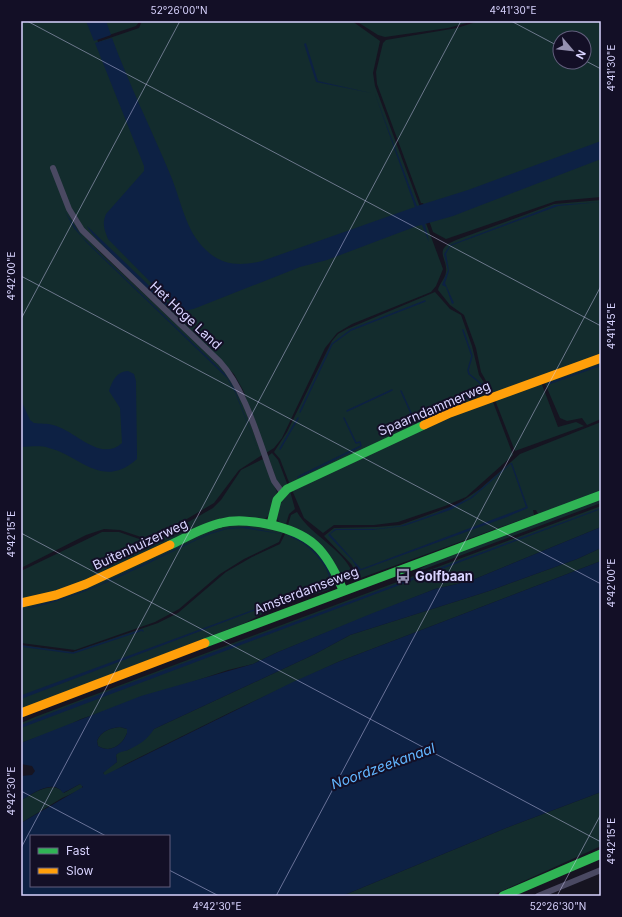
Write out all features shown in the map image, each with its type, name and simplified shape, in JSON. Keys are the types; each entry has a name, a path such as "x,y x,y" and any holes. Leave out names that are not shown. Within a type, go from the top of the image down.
{"street":[{"name":"Het Hoge Land","path":"53,168 69,209 82,230 220,362 232,376 240,391 274,481 282,492"},
{"name":"Spaarndammerweg","path":"282,492 450,413 601,358"},
{"path":"271,524 276,502 282,492"},
{"name":"Amsterdamseweg","path":"21,713 343,590 601,495"},
{"name":"Buitenhuizerweg","path":"21,603 47,597 80,586 215,524 240,520 271,524 298,532 316,544 330,560 343,590"},
{"path":"503,896 601,854"},
{"path":"538,896 601,870"}],"green space":[{"path":"21,21 140,21 136,26 97,39 98,42 139,28 142,21 352,21 380,41 373,73 375,86 443,269 436,286 431,292 352,324 337,333 325,348 282,438 274,448 266,453 243,390 234,374 72,219 78,229 101,253 225,370 239,393 262,455 239,470 214,503 158,536 144,538 120,530 104,529 86,535 21,568"},
{"path":"356,21 474,21 448,28 385,37 378,35"},
{"path":"479,21 601,21 601,197 556,201 446,239 433,232 377,84 376,72 383,43 386,40 457,28"},
{"path":"601,200 601,355 493,393 481,372 476,348 464,315 450,305 438,290 446,272 443,254 445,247 456,240 554,204"},
{"path":"435,292 450,309 461,315 472,346 479,375 487,387 489,394 290,485 280,459 274,452 287,432 332,341 338,334 347,329"},
{"path":"601,360 601,419 587,425 582,418 567,421 560,418 544,381"},
{"path":"541,382 558,427 576,422 584,426 515,451 495,400"},
{"path":"493,402 513,455 466,497 445,506 398,522 374,525 334,525 323,533 304,518 292,490 462,411"},
{"path":"601,422 601,492 538,514 536,510 533,510 534,515 358,579 352,565 324,536 334,528 400,525 458,504 480,489 520,454"},
{"path":"272,453 278,460 288,486 282,487 278,484 268,456"},
{"path":"263,459 277,492 269,515 265,519 236,518 76,586 21,600 21,571 102,532 119,532 145,541 162,537 213,508 221,500 241,470"},
{"path":"290,491 295,509 289,514 286,524 279,522 276,518 280,500"},
{"path":"601,499 601,503 411,574 436,560"},
{"path":"601,506 601,527 470,581 435,589 278,652 253,664 228,670 81,719 63,728 21,743 21,723 35,717"},
{"path":"297,512 311,529 345,560 351,569 355,580 347,580 342,576 334,563 288,525 291,515"},
{"path":"234,522 284,530 279,542 244,559 220,574 179,609 155,622 75,650 21,643 21,605 33,603 199,533"},
{"path":"287,530 317,548 334,579 333,585 328,590 280,605 245,623 21,709 21,645 73,652 158,623 178,613 226,572 252,557 280,544"},
{"path":"601,548 601,561 338,662 231,712 126,764 108,775 103,775 104,771 117,762 116,755 119,751 128,750 154,729 315,654 350,635 489,591 577,559"},
{"path":"120,727 127,729 127,733 123,741 116,747 107,749 98,746 97,741 103,732"},
{"path":"80,784 82,785 82,789 62,798 21,823 21,800 48,787 54,787 64,793"},
{"path":"601,792 601,846 491,896 342,896 506,828"}],"water":[{"path":"86,21 106,21 111,35 94,41"},
{"path":"112,38 170,174 184,214 193,234 206,250 225,262 247,264 262,261 415,207 375,94 417,206 468,190 601,141 601,159 453,216 425,224 429,242 422,225 417,226 327,260 300,267 196,308 182,310 171,303 108,239 105,229 104,221 106,214 144,171 144,166 95,43"},
{"path":"306,43 318,81 371,93 316,82 304,44"},
{"path":"601,202 558,206 450,246 446,254 449,271 445,283 454,303 452,304 446,287 442,285 448,270 444,254 450,245 555,205"},
{"path":"65,212 82,237 225,374 235,390 258,451 235,392 227,378 86,242 74,228"},
{"path":"87,226 186,321 166,306 134,276 102,244"},
{"path":"124,371 134,374 136,381 137,459 124,468 113,471 102,471 92,468 61,452 46,447 21,447 21,400 30,420 34,423 51,424 96,447 105,449 114,448 122,443 120,408 109,391 116,377"},
{"path":"512,463 528,508 359,571 352,560 328,535 335,529 376,529 400,526 437,513 470,498","holes":["511,464 526,507 361,569 330,534 336,530 372,530 404,526 450,510 472,498"]},
{"path":"601,508 21,728 21,725 74,704"},
{"path":"247,527 281,534 243,528 227,529 210,534 94,588 70,597 21,610 66,597 99,585 210,533 228,528"},
{"name":"Noordzeekanaal","path":"601,527 601,548 577,559 489,591 350,635 315,654 154,729 146,739 139,744 117,754 117,762 103,773 105,775 293,682 338,662 601,561 601,792 506,828 342,896 21,896 21,823 83,787 80,784 63,793 54,787 48,787 21,800 21,776 32,775 35,771 32,766 21,764 21,743 141,696 253,664 278,652 435,589 470,581","holes":["120,727 127,729 127,733 123,741 116,747 107,749 98,746 97,741 103,732"]},
{"path":"287,535 301,541 316,553 327,568 330,575 330,582 21,699 22,695 329,582 327,571 320,559 301,542"}],"waterway":[{"path":"300,412 332,344 351,330 425,301"},
{"path":"401,391 411,413 409,415 413,422 485,390 479,382 469,374 468,370 472,356 463,330"},
{"path":"548,384 601,365"},
{"path":"347,411 392,390"},
{"path":"280,449 298,418"},
{"path":"298,477 361,446 360,442 356,443 344,418"},
{"path":"21,646 73,653 142,630 143,631"}],"traffic: fast":[{"path":"271,524 277,500 287,489 424,425"},
{"path":"205,643 601,495"},
{"path":"170,545 201,530 227,522 249,521 267,524 295,532 315,545 323,553 330,564 343,590"},
{"path":"503,896 601,854"}],"traffic: slow":[{"path":"424,425 450,413 601,358"},
{"path":"21,603 56,595 86,584 170,545"},
{"path":"21,713 205,643"}],"place":[{"name":"Golfbaan","path":"403,576"}]}
